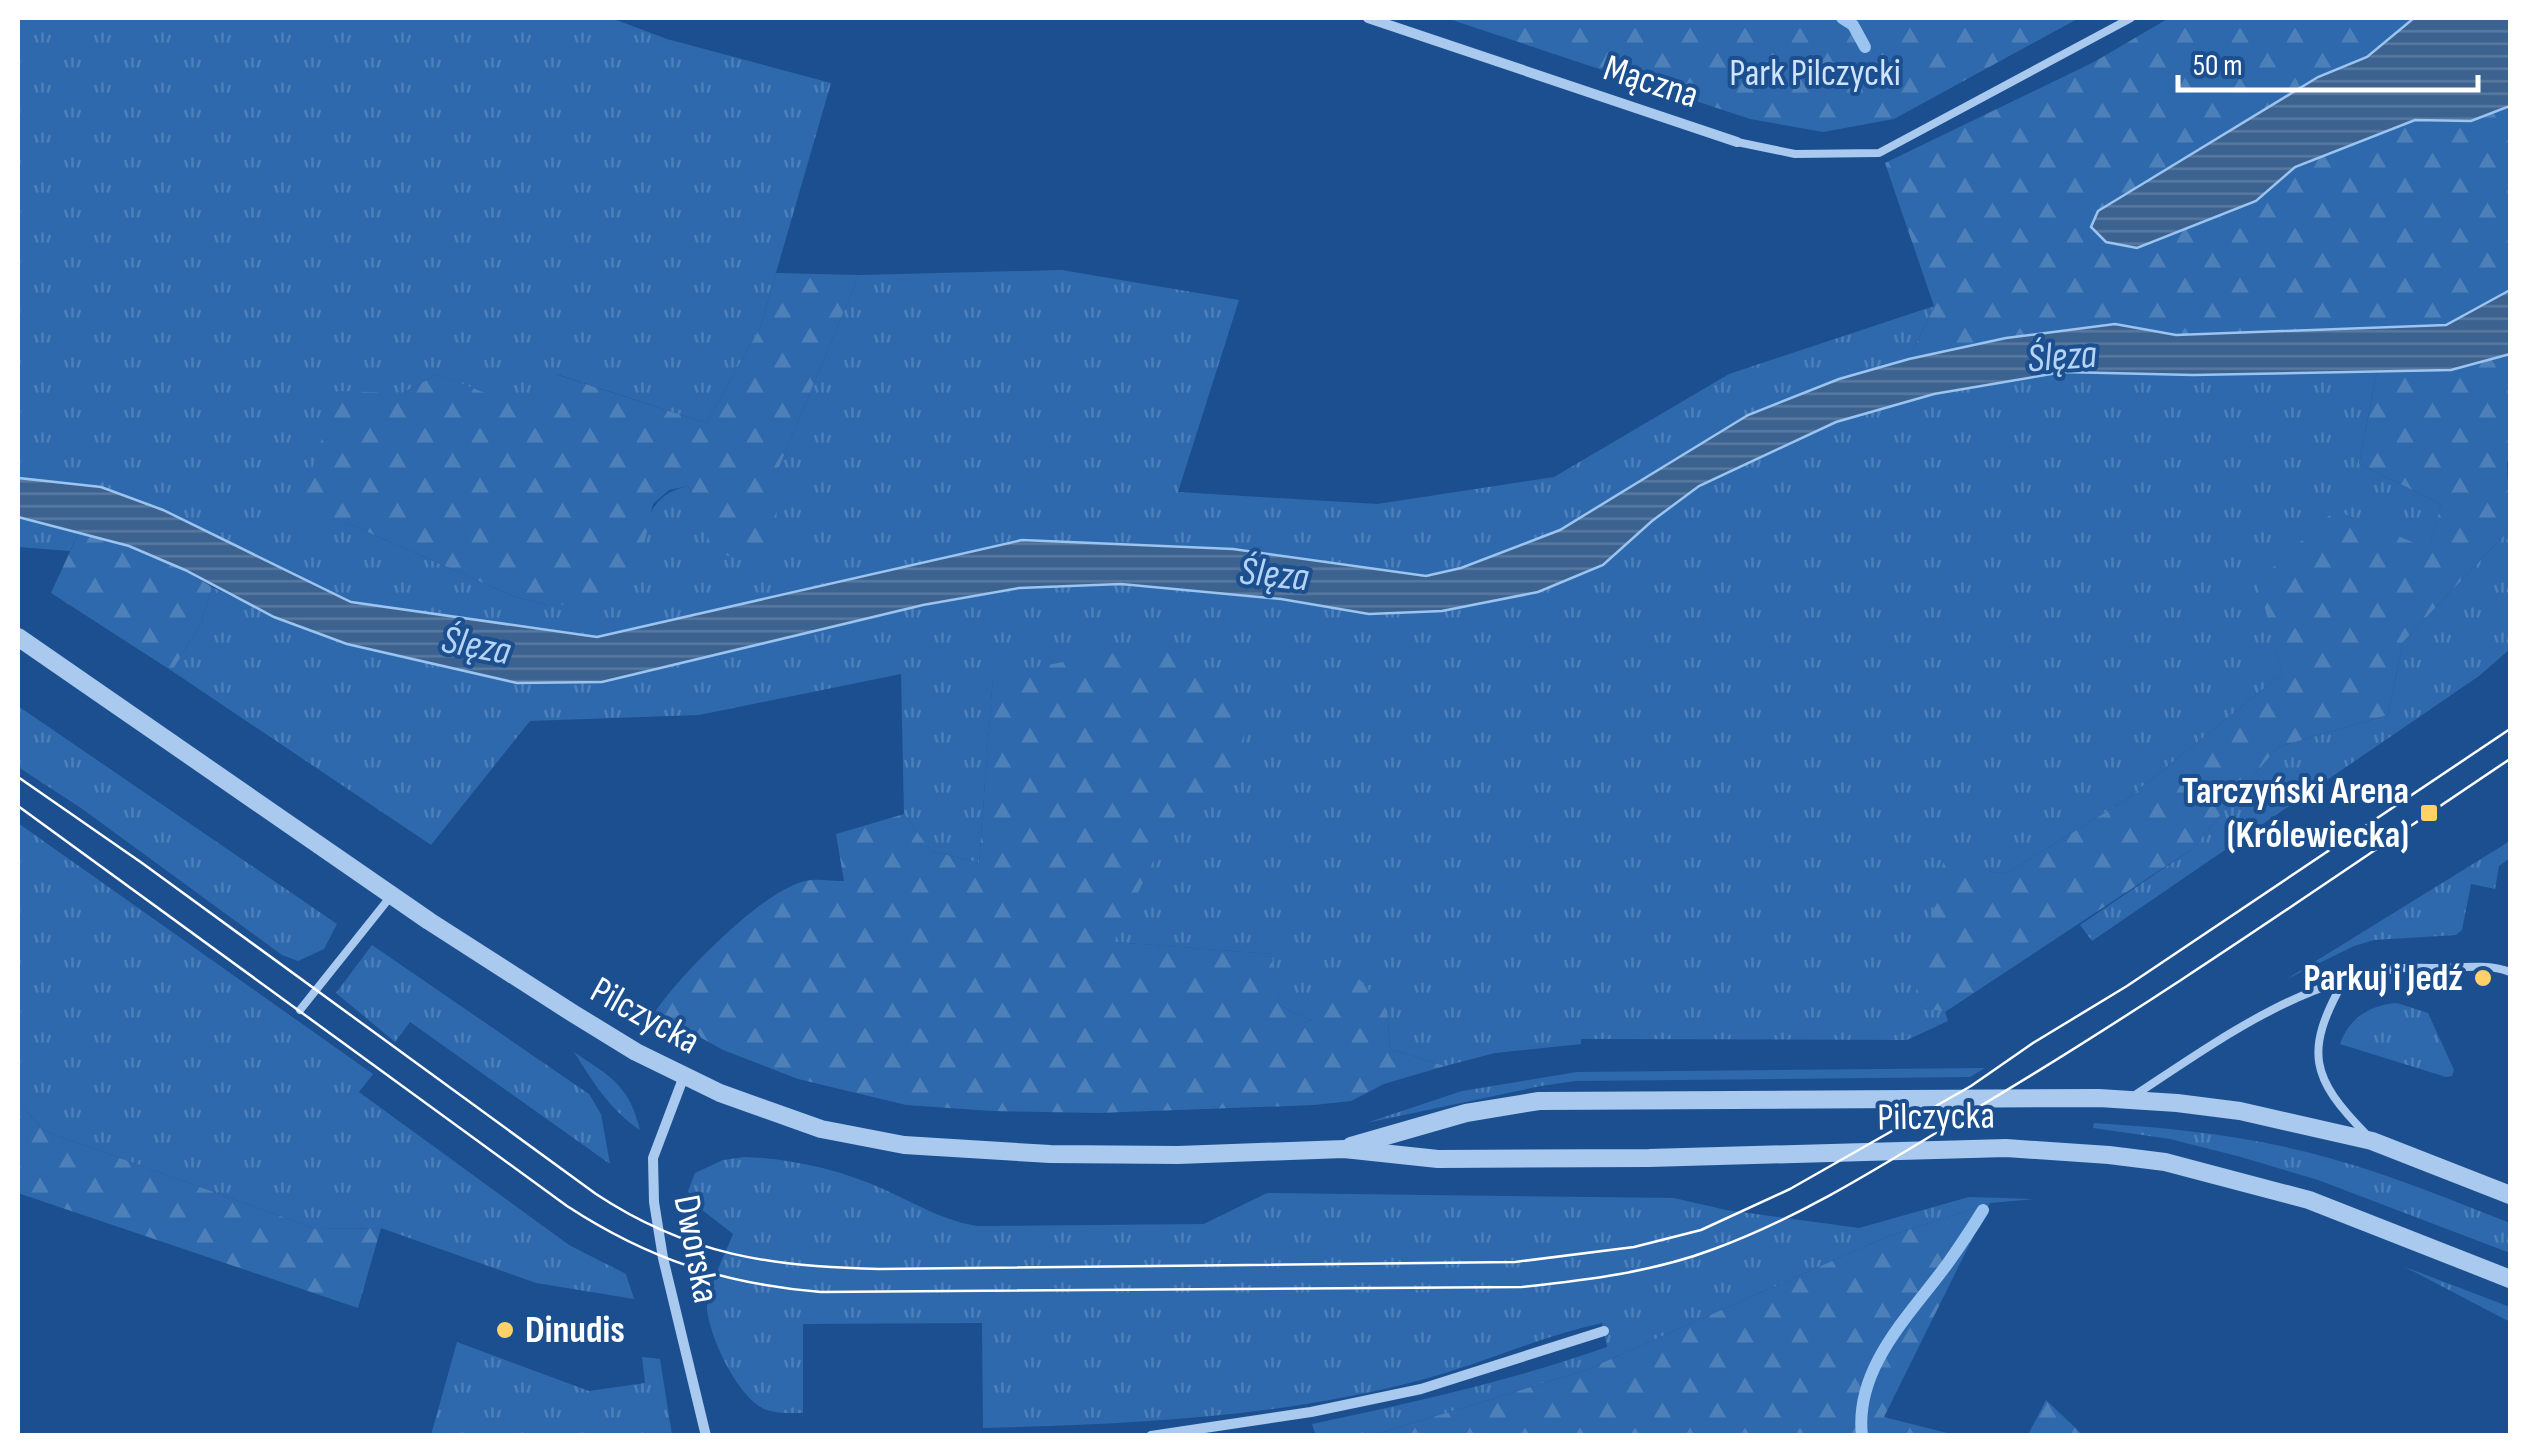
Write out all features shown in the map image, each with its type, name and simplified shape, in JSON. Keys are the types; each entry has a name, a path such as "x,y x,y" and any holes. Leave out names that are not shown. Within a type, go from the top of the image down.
{"street":[{"name":"Mączna","path":"1368,18 1738,142"},
{"name":"Pilczycka","path":"18,637 392,895 574,1014 720,1094 821,1129 919,1147 1050,1154 1160,1155 1344,1148 1438,1159 1650,1158 2006,1148 2109,1155 2165,1162 2309,1200 2510,1279"},
{"name":"Dworska","path":"684,1076 654,1158 654,1202 663,1258 706,1436"},
{"name":"Pilczycka","path":"1344,1148 1466,1113 1539,1102 2128,1099 2240,1111 2372,1141 2510,1196"},
{"path":"1151,1436 1312,1412 1421,1389 1604,1331"}],"lane":[{"name":"Mączna","path":"1738,142 1795,154 1879,153 2131,18"},
{"path":"300,1010 392,895"},
{"path":"2128,1099 2291,998 2364,974 2398,968 2508,970"},
{"path":"2343,982 2324,1018 2318,1068 2338,1106 2372,1141"}],"green space":[{"path":"18,18 611,18 667,39 831,83 760,328 706,423 556,374 542,417 438,374 403,393 345,522 513,596 547,605 640,563 650,514 663,497 674,491 688,486 703,517 777,512 777,472 859,275 1062,270 1239,300 1178,492 1377,504 1554,477 1729,374 1934,306 1909,359 1839,379 1748,415 1560,530 1461,568 1426,576 1233,549 1022,540 597,637 351,602 163,510 101,487 18,478"},
{"name":"Park Pilczycki","path":"1446,18 2079,18 1894,119 1823,132 1750,119"},
{"path":"2169,18 2414,18 2367,57 2318,77 2098,211 2091,227 2137,248 2256,202 2295,167 2415,120 2471,121 2510,106 2510,290 2446,325 2176,335 2115,324 2006,338 1909,359 1934,306 1885,163 2094,62"},
{"path":"776,273 859,275 777,472 771,554 743,559 716,553 688,486 669,490 653,504 640,563 617,590 583,604 547,605 513,596 345,522 293,529 337,391 403,393 438,374 542,416 555,374 706,423 760,328"},
{"path":"2510,354 2510,529 2403,642 2388,715 2278,747 2192,849 1945,1012 1913,1006 1943,863 2005,874 2127,799 2282,674 2258,581 2335,510 2429,549 2441,504 2359,464 2377,371 2451,370"},
{"path":"2377,371 2359,464 2441,504 2429,550 2259,581 2282,674 2127,799 2005,874 1944,864 1914,1006 1945,1012 1948,1021 1907,1040 1581,1039 1581,1044 1495,1053 1445,1066 1390,1049 1387,1010 1312,1021 1279,1005 1271,954 1113,942 1181,803 993,676 979,863 931,851 904,814 901,674 699,715 530,721 431,845 172,671 201,624 212,587 274,617 347,644 517,683 1019,588 1121,584 1281,599 1369,614 1652,521 1699,486 1836,422 1935,394 2063,372 2193,375"},
{"path":"18,517 79,532 70,551 18,547"},
{"path":"2510,529 2510,649 2479,676 2092,941 2080,925 2192,849 2278,747 2388,715 2403,642"},
{"path":"79,532 147,554 212,587 201,624 172,671 51,593"},
{"path":"1168,643 1247,724 1225,796 1181,804 1114,942 1272,954 1279,1005 1312,1021 1359,979 1387,1010 1390,1049 1445,1066 1384,1084 1351,1101 1314,1105 1098,1113 992,1111 906,1105 798,1079 723,1050 655,1012 723,936 767,900 805,881 844,881 836,834 904,814 931,851 979,863 993,675"},
{"path":"18,706 337,924 324,949 298,961 282,955 81,808 18,767"},
{"path":"18,823 373,1074 359,1092 569,1245 626,1274 634,1299 536,1283 381,1228 316,1229 45,1131 18,1102"},
{"path":"2510,841 2510,858 2499,866 2495,889 2471,884 2462,930 2456,935 2374,940 2285,980"},
{"path":"372,945 589,1094 601,1114 610,1164 410,1022 395,1042 336,993"},
{"path":"2397,1003 2428,1013 2454,1070 2452,1076 2340,1044 2362,1014"},
{"path":"574,1052 624,1092 640,1130 611,1104"},
{"path":"1985,1068 1970,1077 1576,1081 1366,1123 1462,1091 1577,1072"},
{"path":"18,1102 45,1131 316,1229 381,1228 358,1308 18,1193"},
{"path":"2094,1123 2242,1139 2352,1165 2510,1223 2510,1253 2318,1180 2170,1139 2093,1128"},
{"path":"744,1157 833,1171 941,1216 978,1226 1204,1224 1267,1193 1674,1198 1726,1210 1859,1228 1969,1197 2035,1199 1990,1203 1886,1237 1586,1370 1374,1435 1316,1436 1312,1424 1498,1381 1607,1347 1602,1323 1421,1380 1313,1403 1204,1417 983,1428 982,1323 803,1324 803,1413 764,1409 744,1392 719,1350 707,1309 733,1234 692,1202 688,1191 695,1173 723,1160"},
{"path":"1990,1203 1884,1417 1955,1435 1374,1435 1586,1370 1886,1237"},
{"path":"2405,1267 2510,1307 2510,1322"},
{"path":"457,1342 589,1391 645,1383 642,1357 660,1359 672,1435 431,1435"},
{"path":"2046,1400 2083,1435 2028,1435"}],"water":[{"path":"2414,18 2510,18 2510,106 2471,121 2415,120 2295,167 2256,201 2137,248 2106,242 2091,227 2098,211 2318,77 2367,57"},
{"name":"Ślęza","path":"2510,290 2510,354 2451,370 2193,375 2063,372 1934,394 1836,422 1699,486 1603,565 1538,592 1442,611 1369,614 1281,599 1121,584 1019,588 923,605 602,682 517,683 347,644 274,617 185,570 129,546 18,517 18,478 101,487 163,510 351,602 597,637 1022,540 1233,549 1426,576 1461,568 1560,530 1748,415 1839,379 1909,359 2006,338 2115,324 2176,335 2446,325"}],"waterway":[{"path":"1842,18 1853,25 1865,47"},
{"path":"1862,1436 1862,1411 1876,1364 1983,1210"}],"tram line":[{"path":"18,777 596,1194 630,1215 698,1244 732,1254 803,1265 879,1269 1515,1262 1634,1247 1701,1230 1790,1189 1971,1086 2510,729"},
{"path":"18,806 567,1206 627,1241 688,1266 752,1283 821,1292 1522,1287 1668,1264 1747,1236 1812,1205 2105,1029 2510,759"}],"place":[{"name":"Tarczyński Arena (Królewiecka)","path":"2429,813"},
{"name":"Parkuj i Jedź","path":"2483,978"},
{"name":"Dinudis","path":"505,1330"}]}
